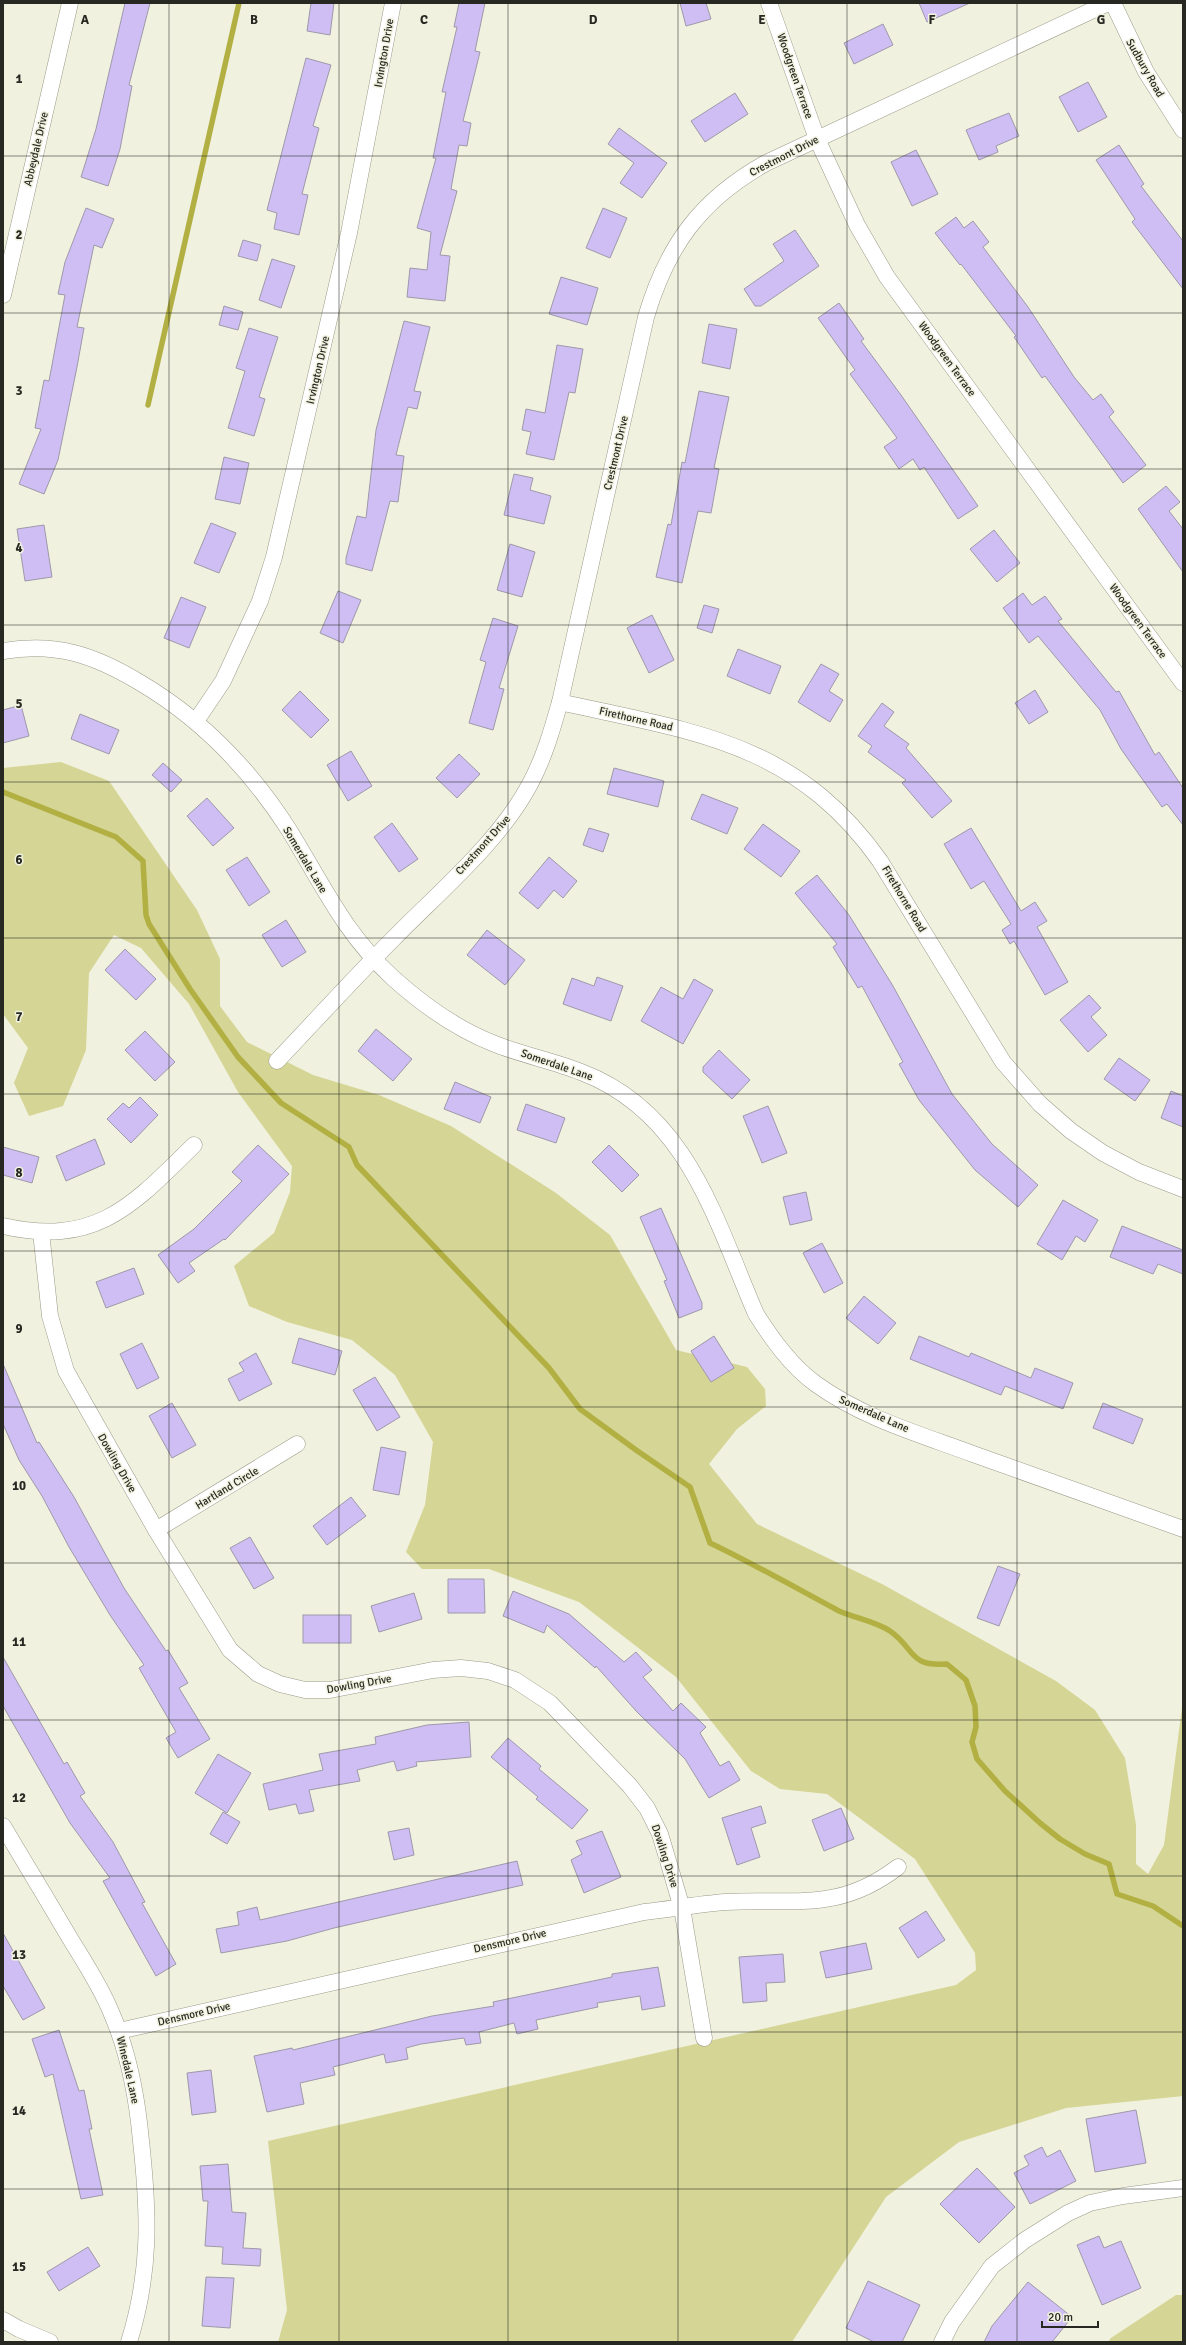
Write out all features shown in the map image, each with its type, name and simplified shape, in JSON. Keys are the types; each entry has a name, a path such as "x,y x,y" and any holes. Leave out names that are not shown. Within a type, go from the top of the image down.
{"street":[{"name":"Abbeydale Drive","path":"3,295 70,3"},
{"name":"Irvington Drive","path":"196,721 223,681 260,600 274,557 348,233 393,3"},
{"name":"Woodgreen Terrace","path":"769,3 817,139 857,225 887,277 1183,683"},
{"name":"Crestmont Drive","path":"277,1061 373,959 491,840 509,818 530,785 546,750 560,702 644,325 656,284 679,240 695,219 721,193 750,172 817,139 1108,3"},
{"name":"Sudbury Road","path":"1113,3 1146,72 1183,130"},
{"name":"Somerdale Lane","path":"3,651 40,648 72,651 94,658 168,700 196,721 227,750 260,788 288,830 343,922 373,959 429,1008 449,1022 496,1044 597,1079 641,1108 678,1146 696,1176 756,1314 789,1359 815,1384 844,1403 892,1425 1183,1529"},
{"name":"Firethorne Road","path":"560,702 721,740 759,755 794,775 826,800 868,844 1003,1062 1040,1104 1070,1131 1103,1153 1139,1172 1183,1189"},
{"path":"3,1226 41,1232 80,1228 115,1215 146,1192 194,1145"},
{"name":"Dowling Drive","path":"41,1232 50,1316 66,1371 84,1406 156,1530 230,1650 258,1674 280,1684 305,1690 330,1690 433,1670 461,1668 488,1672 515,1680 539,1694 630,1786 647,1808 660,1834 682,1908 704,2038"},
{"name":"Hartland Circle","path":"156,1530 297,1444"},
{"name":"Winedale Lane","path":"3,1826 94,1979 119,2031 128,2060 139,2117 146,2187 148,2233 144,2279 129,2342"},
{"name":"Densmore Drive","path":"119,2031 644,1912 724,1902 834,1899 858,1892 882,1880 898,1867"},
{"path":"942,2342 952,2322 992,2266 1025,2240 1068,2213 1090,2203 1123,2196 1183,2188"},
{"path":"3,2320 19,2329 50,2342"}],"green space":[{"path":"61,762 109,781 197,910 220,959 220,1006 247,1042 313,1075 379,1095 451,1126 556,1193 610,1235 676,1350 747,1367 765,1389 766,1406 737,1429 709,1464 757,1524 882,1584 1056,1681 1095,1710 1125,1758 1136,1825 1136,1864 1148,1874 1164,1845 1183,1700 1183,2096 1066,2108 959,2142 886,2197 792,2342 278,2342 287,2310 268,2141 956,1985 976,1970 975,1953 915,1859 827,1794 780,1789 751,1771 676,1677 579,1602 489,1569 422,1569 406,1552 425,1505 433,1442 395,1375 352,1340 287,1322 249,1306 234,1266 274,1233 290,1192 292,1166 238,1092 189,1004 141,948 114,935 89,973 86,1050 63,1106 29,1116 14,1083 28,1048 3,1014 3,768"},
{"path":"1176,2295 1183,2295 1183,2342 1108,2342 1111,2338"}],"building":[{"path":"125,3 150,3 129,85 132,86 120,149 108,186 81,177 96,129"},
{"path":"311,3 334,3 330,35 307,31"},
{"path":"459,3 485,3 475,51 480,52 463,121 471,123 467,146 459,145 451,189 457,191 440,255 450,256 445,301 407,297 410,268 427,270 431,232 417,228 436,158 433,158 446,92 442,92 457,27 454,27"},
{"path":"680,3 706,3 711,19 686,26"},
{"path":"919,3 970,3 927,22"},
{"path":"883,24 893,45 854,64 844,43"},
{"path":"306,58 331,65 313,126 319,128 302,194 308,195 299,235 274,229 277,213 267,210"},
{"path":"1088,82 1107,117 1078,132 1059,97"},
{"path":"735,93 748,114 705,142 691,121"},
{"path":"1009,113 1019,136 996,146 998,152 979,160 966,130"},
{"path":"619,128 667,163 642,198 620,183 634,163 608,144"},
{"path":"1119,145 1144,184 1141,186 1183,241 1183,289 1132,222 1135,219 1096,160"},
{"path":"916,150 938,194 912,206 891,162"},
{"path":"86,208 114,219 102,248 94,245 77,327 84,328 77,367 58,460 44,494 19,484 41,429 35,428 44,380 49,381 65,295 58,294 65,262"},
{"path":"603,208 627,218 610,258 586,248"},
{"path":"956,217 964,228 973,221 989,242 983,247 1028,307 1074,377 1093,400 1101,394 1114,412 1109,417 1146,465 1123,483 1045,376 1042,378 1014,337 1016,336 961,264 960,265 935,233"},
{"path":"795,230 819,266 761,306 755,306 744,289 784,261 773,244"},
{"path":"243,240 261,245 257,261 238,256"},
{"path":"272,259 295,266 281,308 259,300"},
{"path":"561,277 598,288 587,325 549,314"},
{"path":"839,303 864,339 861,341 901,395 978,506 958,519 924,467 920,470 913,459 899,469 884,447 897,438 850,374 855,370 818,318"},
{"path":"224,306 243,312 238,330 219,325"},
{"path":"404,321 430,327 414,391 421,392 417,409 408,407 396,455 404,456 398,502 390,501 372,571 346,564 346,558 357,516 366,518 376,430"},
{"path":"709,324 737,329 730,369 702,363"},
{"path":"249,328 278,337 259,397 265,399 254,436 228,428 245,371 236,368"},
{"path":"557,345 583,349 575,393 569,392 554,460 526,454 531,432 522,430 526,409 545,413"},
{"path":"699,391 729,397 714,468 719,469 711,513 698,511 682,583 656,577 668,524 671,525 682,462 685,463"},
{"path":"224,457 249,463 240,504 215,499"},
{"path":"514,474 533,478 530,490 551,496 544,524 504,515"},
{"path":"1166,486 1180,502 1169,511 1183,529 1183,572 1138,509"},
{"path":"211,523 236,533 219,573 194,563"},
{"path":"44,525 52,577 25,581 17,529"},
{"path":"994,530 1020,563 997,582 970,549"},
{"path":"510,544 535,552 522,597 497,590"},
{"path":"338,591 361,600 343,643 320,633"},
{"path":"1023,593 1032,605 1045,596 1062,619 1058,621 1116,692 1119,691 1155,755 1159,752 1183,788 1183,825 1167,804 1162,807 1121,749 1100,710 1038,636 1029,643 1003,608"},
{"path":"181,597 206,607 189,648 164,638"},
{"path":"704,605 719,609 712,633 697,628"},
{"path":"652,615 674,660 649,673 627,628"},
{"path":"493,618 518,626 499,688 504,689 493,730 469,723 486,662 480,660"},
{"path":"738,649 781,666 770,694 727,676"},
{"path":"821,664 839,674 829,691 843,700 830,722 798,702"},
{"path":"1035,690 1048,712 1029,724 1015,703"},
{"path":"300,691 329,720 311,738 282,710"},
{"path":"882,703 894,712 884,726 909,744 906,748 952,801 932,818 902,783 906,780 868,752 872,746 858,736"},
{"path":"21,705 29,736 3,743 3,710"},
{"path":"80,714 119,730 109,754 71,739"},
{"path":"351,751 372,786 348,801 327,765"},
{"path":"459,754 480,774 457,798 436,778"},
{"path":"163,763 182,780 171,792 152,775"},
{"path":"614,768 664,781 658,807 607,794"},
{"path":"702,794 738,808 727,834 691,819"},
{"path":"207,798 234,828 213,846 187,816"},
{"path":"392,823 418,859 399,872 374,837"},
{"path":"763,824 800,851 781,877 744,849"},
{"path":"589,828 609,834 603,852 583,845"},
{"path":"971,828 1021,911 1035,902 1047,921 1037,927 1068,982 1045,995 1014,941 1010,944 1002,930 1011,924 984,881 971,889 944,844"},
{"path":"247,857 270,892 249,906 226,870"},
{"path":"549,857 577,881 563,898 554,890 538,909 519,893"},
{"path":"817,875 849,915 893,986 952,1094 992,1144 1038,1185 1018,1207 975,1170 919,1100 899,1064 903,1062 862,986 858,988 833,947 837,944 795,893"},
{"path":"286,920 306,952 282,967 262,935"},
{"path":"487,930 525,960 505,985 467,955"},
{"path":"125,949 156,979 136,1000 105,970"},
{"path":"597,977 623,986 611,1021 563,1004 572,978 594,986"},
{"path":"694,979 713,990 683,1044 641,1021 661,987 683,999"},
{"path":"1089,995 1101,1008 1091,1017 1107,1035 1088,1052 1060,1020"},
{"path":"376,1029 412,1059 393,1081 358,1051"},
{"path":"145,1031 175,1062 155,1081 125,1050"},
{"path":"719,1050 750,1080 732,1099 703,1072 703,1067"},
{"path":"1119,1058 1150,1080 1135,1101 1104,1079"},
{"path":"455,1082 491,1097 480,1123 444,1109"},
{"path":"1171,1091 1183,1096 1183,1127 1161,1118"},
{"path":"140,1097 158,1115 131,1143 107,1119 123,1103 129,1108"},
{"path":"526,1104 565,1118 556,1143 517,1130"},
{"path":"768,1106 787,1153 762,1163 743,1116"},
{"path":"95,1139 105,1164 66,1181 56,1156"},
{"path":"258,1145 289,1174 225,1240 224,1239 189,1263 195,1271 178,1283 158,1255 194,1229 242,1181 232,1172"},
{"path":"609,1145 639,1175 622,1192 592,1162"},
{"path":"3,1147 39,1157 32,1183 3,1175"},
{"path":"806,1192 812,1220 790,1225 783,1197"},
{"path":"1063,1200 1098,1220 1085,1242 1076,1236 1062,1260 1037,1244"},
{"path":"661,1208 702,1303 702,1309 679,1318 664,1281 667,1280 640,1217"},
{"path":"1122,1226 1183,1250 1183,1274 1158,1264 1153,1274 1110,1257"},
{"path":"822,1243 843,1283 824,1293 803,1253"},
{"path":"134,1268 144,1294 106,1308 96,1282"},
{"path":"864,1296 896,1323 878,1344 846,1318"},
{"path":"714,1336 734,1368 711,1382 691,1351"},
{"path":"919,1336 969,1357 971,1353 1031,1378 1035,1368 1073,1383 1063,1409 1005,1386 1001,1395 910,1359"},
{"path":"299,1338 342,1351 335,1375 292,1363"},
{"path":"142,1343 159,1378 137,1389 120,1354"},
{"path":"256,1353 272,1384 239,1401 228,1379 244,1371 239,1363"},
{"path":"3,1364 37,1443 39,1442 74,1497 124,1588 166,1651 168,1650 188,1683 179,1688 210,1739 178,1758 166,1738 176,1732 139,1668 144,1665 110,1615 69,1547 42,1496 19,1460 3,1424"},
{"path":"375,1377 400,1417 377,1431 353,1390"},
{"path":"172,1403 196,1445 172,1458 149,1416"},
{"path":"1103,1403 1143,1419 1133,1444 1093,1428"},
{"path":"381,1447 406,1452 399,1495 373,1490"},
{"path":"351,1497 366,1516 327,1545 313,1526"},
{"path":"250,1537 274,1578 254,1589 230,1548"},
{"path":"998,1566 1020,1574 999,1626 977,1618"},
{"path":"448,1579 484,1579 485,1613 448,1613"},
{"path":"513,1591 569,1614 624,1662 636,1652 652,1670 643,1677 673,1711 681,1703 706,1727 700,1733 720,1766 729,1761 740,1780 709,1798 685,1759 637,1712 596,1666 595,1668 547,1625 544,1633 503,1616"},
{"path":"414,1593 422,1619 379,1632 371,1606"},
{"path":"303,1615 351,1615 351,1643 303,1643"},
{"path":"3,1657 64,1764 67,1762 85,1793 80,1796 113,1842 145,1902 142,1903 176,1964 156,1976 103,1881 110,1878 70,1823 3,1706"},
{"path":"469,1722 471,1757 416,1762 417,1766 397,1771 394,1761 357,1770 360,1781 309,1790 314,1811 299,1814 296,1804 269,1810 263,1784 323,1770 319,1754 376,1744 375,1737 427,1725"},
{"path":"508,1738 541,1766 539,1769 588,1810 572,1829 536,1799 538,1797 491,1757"},
{"path":"218,1754 251,1773 227,1813 195,1793"},
{"path":"761,1806 766,1823 751,1828 760,1857 737,1865 722,1818"},
{"path":"841,1808 854,1839 824,1851 812,1820"},
{"path":"223,1812 240,1822 227,1844 210,1834"},
{"path":"409,1828 414,1855 394,1860 388,1832"},
{"path":"602,1831 621,1877 584,1893 571,1860 582,1854 576,1841"},
{"path":"517,1861 523,1885 334,1928 287,1941 221,1953 216,1929 239,1925 237,1912 257,1907 260,1920"},
{"path":"926,1911 945,1940 918,1958 899,1928"},
{"path":"3,1933 45,2008 23,2020 3,1986"},
{"path":"866,1943 872,1969 826,1978 820,1952"},
{"path":"783,1954 785,1982 766,1983 767,2001 743,2003 739,1957"},
{"path":"658,1967 665,2006 642,2010 640,1996 597,2003 598,2007 536,2020 538,2029 517,2034 514,2023 479,2032 481,2043 466,2045 464,2038 421,2044 406,2048 408,2059 386,2063 384,2054 333,2067 335,2075 300,2083 304,2104 267,2112 254,2056 292,2048 293,2050 432,2016 494,2006 493,2002 612,1977 612,1974"},
{"path":"59,2030 79,2091 84,2090 92,2129 89,2129 103,2195 81,2199 53,2074 45,2077 32,2039"},
{"path":"211,2070 216,2112 192,2115 187,2073"},
{"path":"1136,2110 1146,2163 1095,2172 1086,2119"},
{"path":"1042,2147 1047,2157 1060,2150 1076,2181 1030,2204 1014,2173 1029,2165 1024,2156"},
{"path":"228,2164 232,2212 246,2213 243,2248 261,2249 260,2266 222,2264 223,2247 205,2246 208,2201 203,2201 200,2166"},
{"path":"977,2168 1015,2207 979,2243 940,2204"},
{"path":"1099,2236 1104,2248 1121,2241 1141,2288 1102,2305 1077,2245"},
{"path":"88,2247 100,2266 59,2291 47,2272"},
{"path":"206,2277 234,2278 230,2328 202,2326"},
{"path":"868,2281 920,2305 902,2342 874,2342 846,2328"},
{"path":"1028,2282 1072,2317 1052,2342 984,2342 992,2326"}],"waterway":[{"path":"148,405 239,3"},
{"path":"3,792 116,837 143,861 146,915 149,924 190,989 238,1057 281,1103 349,1147 357,1165 549,1368 580,1409 690,1487 710,1543 839,1611 885,1628 898,1637 918,1659 934,1664 947,1664 966,1680 975,1706 976,1727 972,1742 977,1759 1005,1791 1060,1839 1085,1854 1109,1864 1117,1894 1153,1906 1183,1926"}]}
